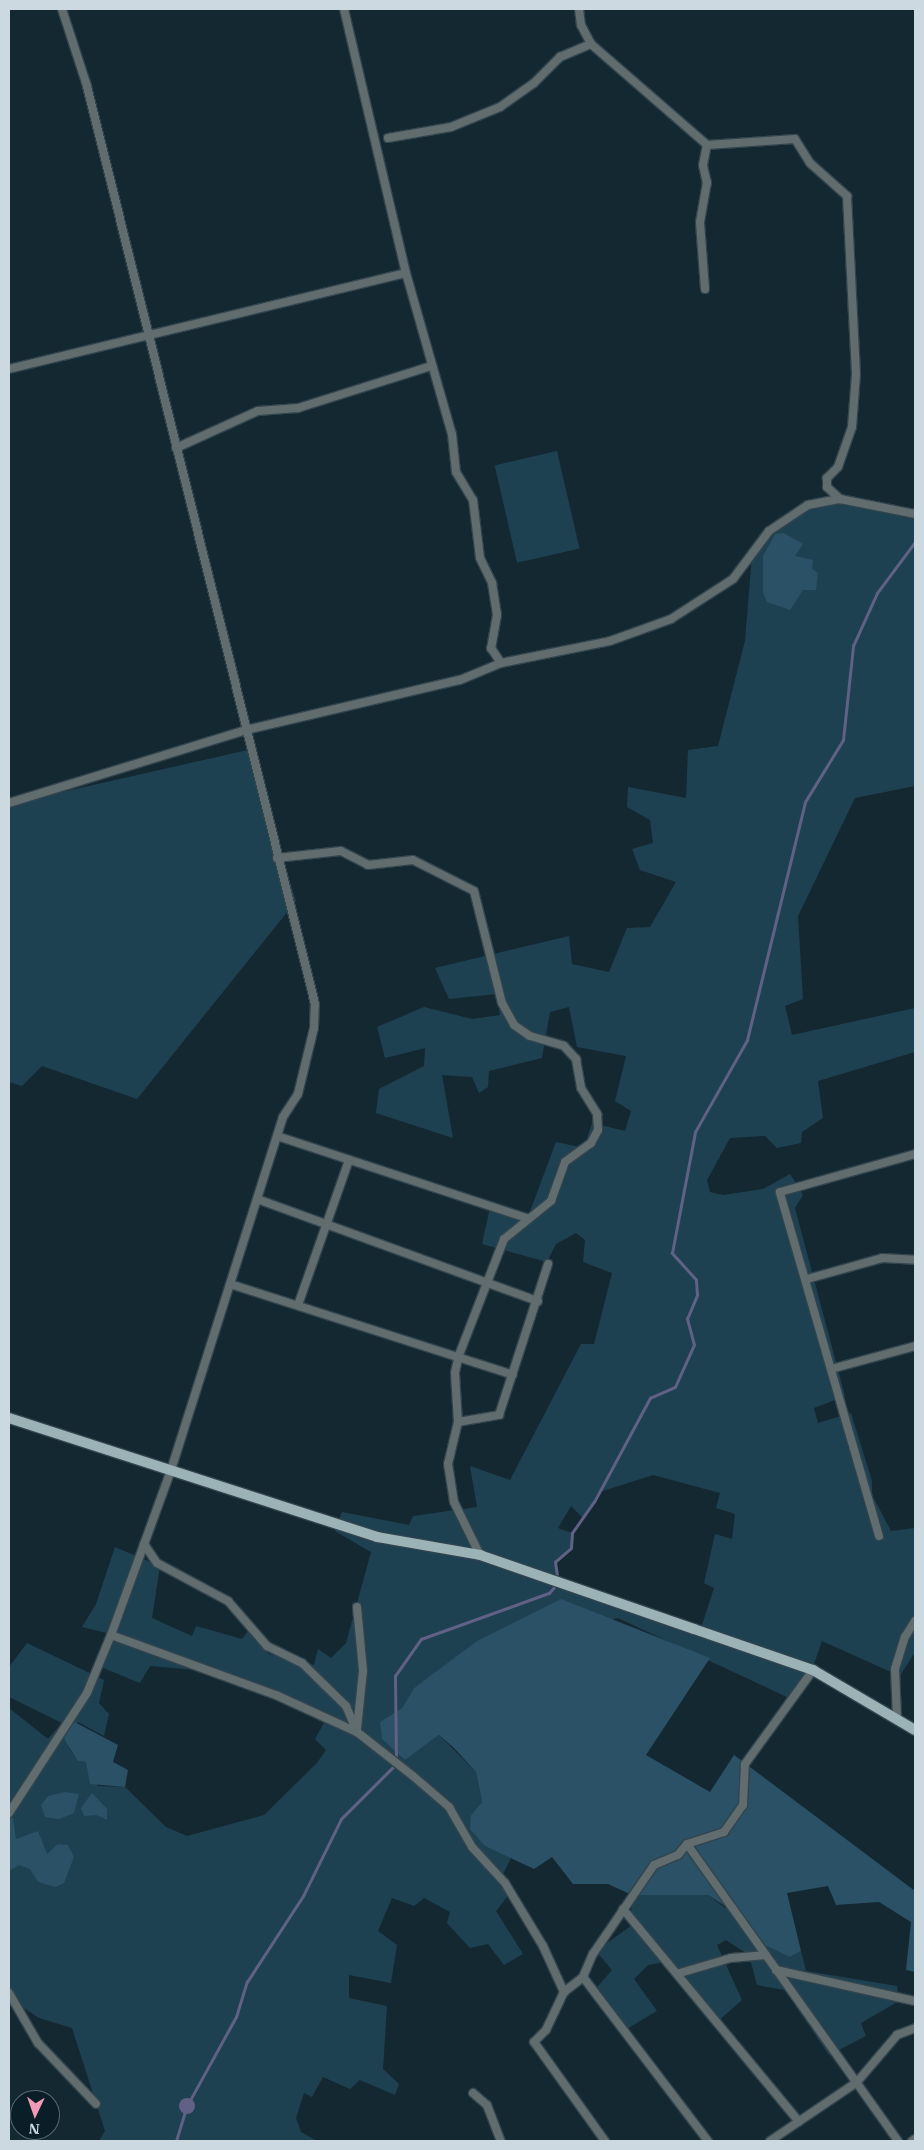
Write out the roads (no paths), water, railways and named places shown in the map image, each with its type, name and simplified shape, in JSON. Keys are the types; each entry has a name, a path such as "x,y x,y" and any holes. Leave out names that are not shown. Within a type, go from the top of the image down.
{"main road":[{"path":"9,1418 377,1537 480,1555 813,1670 915,1730"}],"street":[{"path":"9,1813 87,1693 111,1635 171,1470 277,1136 298,1094 314,1028 315,1004 147,337 87,86 62,9"},
{"path":"344,9 406,273 431,366 452,434 456,472 473,500 480,558 492,583 497,615 490,648 501,663"},
{"path":"579,9 581,25 591,44 707,145 795,139 810,163 847,196 856,374 852,427 838,467 827,478 828,487 840,499"},
{"path":"388,138 451,128 500,107 534,83 560,57 591,44"},
{"path":"705,289 700,222 707,184 703,165 707,145"},
{"path":"9,369 406,273"},
{"path":"176,448 258,411 298,408 431,366"},
{"path":"9,803 246,730 460,680 501,663 610,641 672,619 733,579 769,531 808,505 840,499 915,514"},
{"path":"277,858 341,852 368,865 413,860 474,891 502,1003 514,1025 530,1036 564,1046 576,1059 581,1088 597,1114 598,1130 591,1143 564,1162 552,1200 504,1239 490,1281 484,1285 459,1355 455,1373 458,1422 449,1474 454,1502 480,1555"},
{"path":"277,1136 529,1219"},
{"path":"879,1536 831,1368 808,1279 780,1192 915,1155"},
{"path":"298,1305 349,1160"},
{"path":"257,1199 484,1285 538,1302"},
{"path":"808,1279 882,1258 915,1260"},
{"path":"458,1422 499,1415 538,1302 548,1264"},
{"path":"230,1284 459,1355 512,1374"},
{"path":"831,1368 915,1346"},
{"path":"144,1544 157,1563 228,1601 267,1646 302,1663 346,1706 357,1732"},
{"path":"357,1607 363,1671 357,1732"},
{"path":"897,1718 895,1669 905,1637 915,1621"},
{"path":"111,1635 276,1695 357,1732 449,1807 472,1847 505,1883 532,1925 564,1992"},
{"path":"605,2141 534,2042 546,2030 564,1992 583,1976 623,1910 654,1865 678,1855 687,1844 724,1832 743,1805 745,1764 813,1670"},
{"path":"687,1844 898,2141"},
{"path":"623,1910 680,1974 799,2122"},
{"path":"680,1974 731,1958 766,1955"},
{"path":"776,1970 915,2001"},
{"path":"583,1976 708,2141"},
{"path":"9,1993 38,2042 96,2104"},
{"path":"770,2141 857,2082 897,2035 915,2028"},
{"path":"473,2093 492,2114 501,2141"}],"waterway":[{"path":"557,1576 555,1562 571,1548 572,1533 594,1502 650,1398 675,1387 694,1345 687,1319 697,1295 696,1280 672,1253 695,1132 747,1040 805,802 843,740 853,646 877,593 915,542"},
{"path":"396,1760 395,1676 421,1639 549,1593 555,1586"},
{"path":"189,2102 236,2017 247,1982 303,1896 341,1819 395,1765"},
{"path":"176,2141 185,2111"}]}
